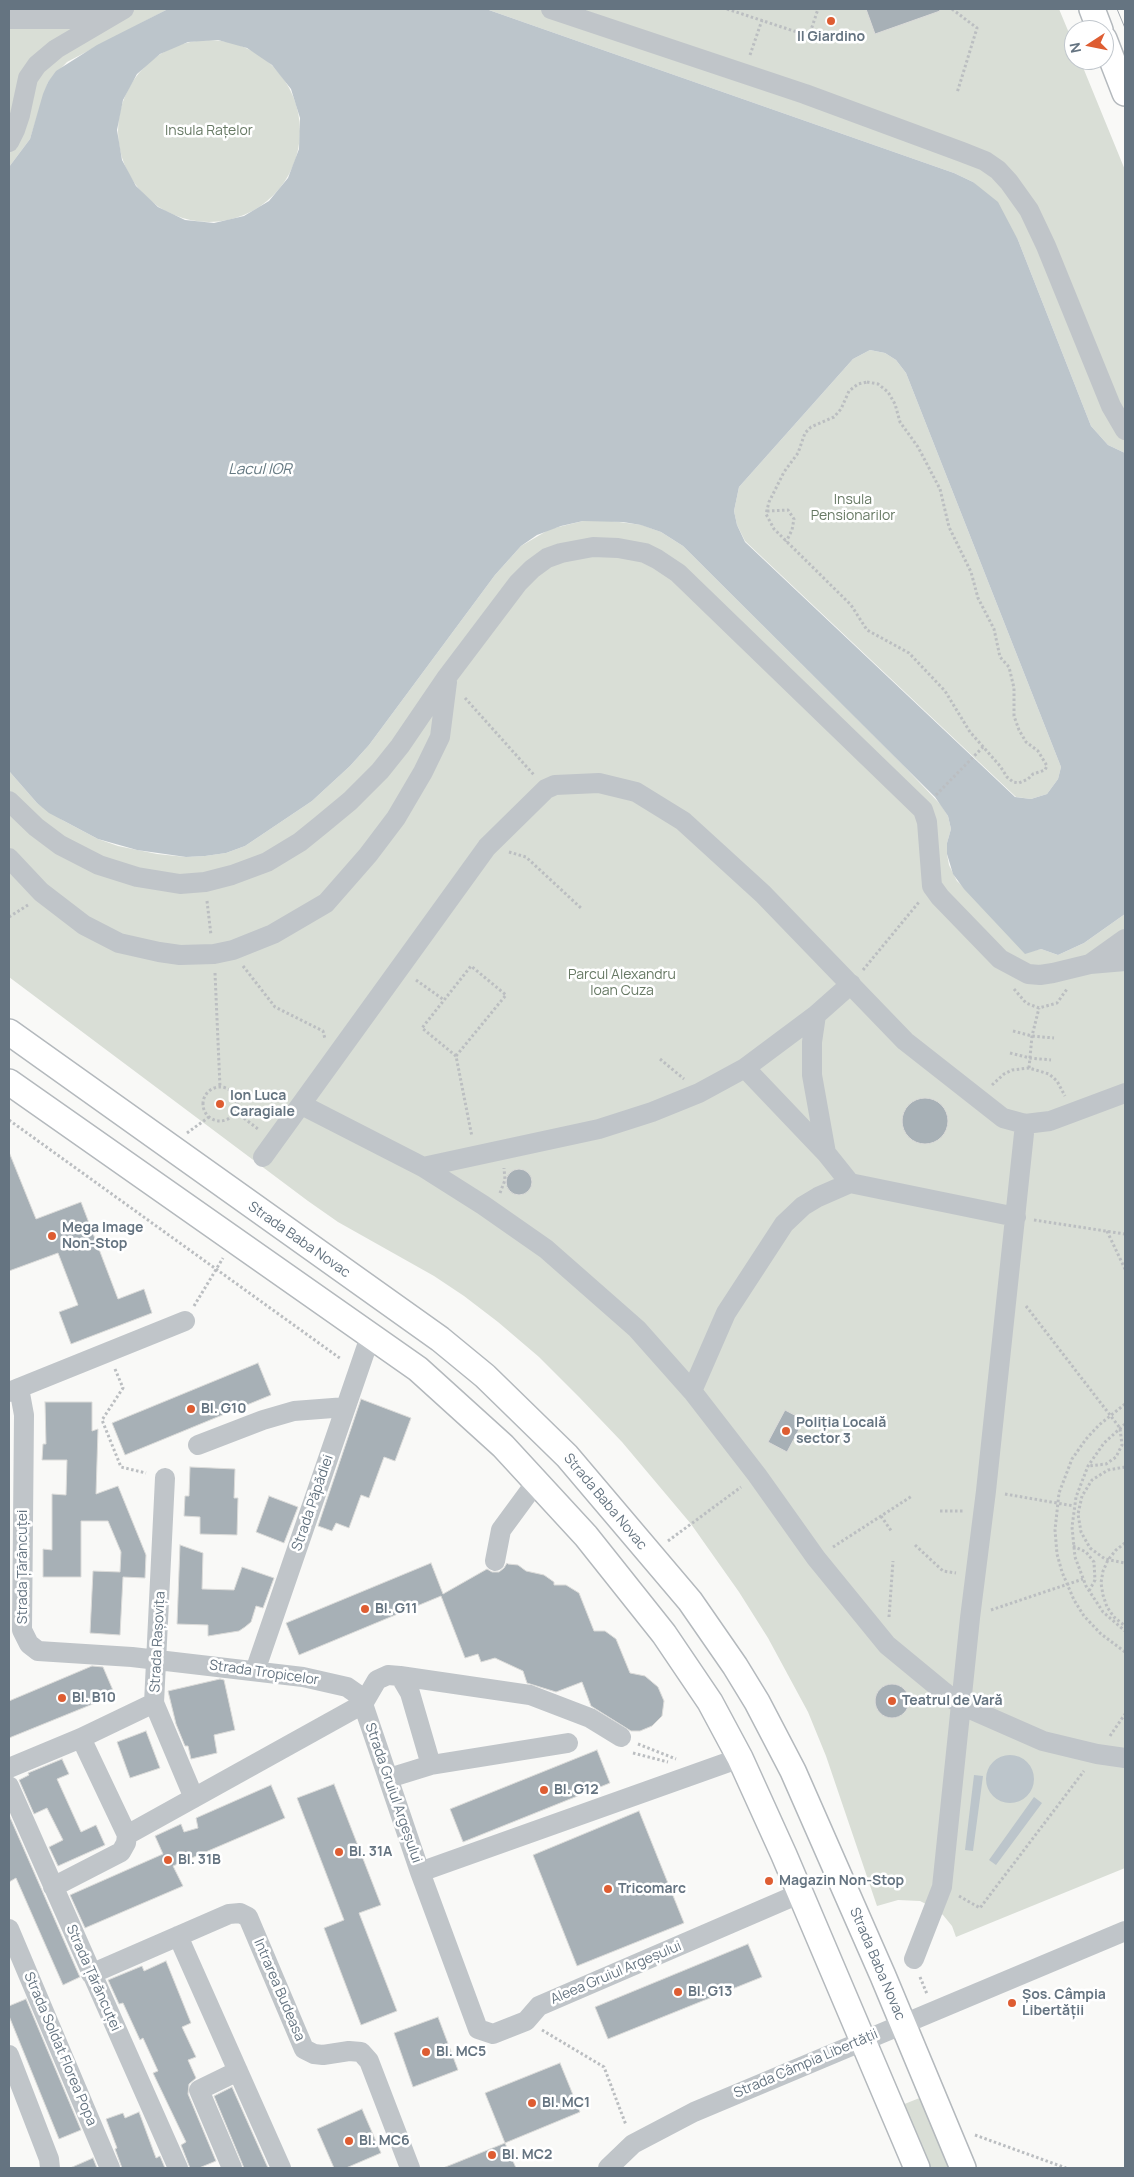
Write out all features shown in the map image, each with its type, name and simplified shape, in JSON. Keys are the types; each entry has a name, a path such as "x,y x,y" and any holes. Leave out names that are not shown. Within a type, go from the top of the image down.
{"main road":[{"path":"1114,65 1125,93"},
{"name":"Strada Baba Novac","path":"9,1032 440,1340 485,1376 566,1456 690,1601 740,1673 793,1771 903,2024 963,2168"},
{"path":"9,1082 418,1369 460,1405 537,1481 586,1536 664,1634 710,1702 740,1758 801,1893 917,2168"}],"street":[{"path":"9,142 20,115 28,78 37,65 56,49 124,9"},
{"path":"551,9 744,74 962,152 985,161 998,170 1029,210 1046,246 1111,406 1125,430"},
{"path":"9,18 107,19"},
{"path":"9,801 36,827 60,845 99,865 118,872 180,884 205,882 232,875 267,862 300,842 322,825 350,801 380,771 400,746 447,677 518,583 532,569 547,558 561,553 593,547 629,550 657,558 678,573 923,810 928,822 932,886 940,897 1000,959 1028,974 1040,975 1090,964 1125,961"},
{"path":"9,858 42,892 84,925 118,943 159,952 214,954 233,950 273,934 326,903 368,855 396,818 423,772 440,737 447,677"},
{"path":"263,1157 487,847 546,789 556,785 599,783 636,792 683,821 763,894 905,1041 1003,1118 1025,1124 1050,1121 1125,1093"},
{"path":"1090,964 1125,939"},
{"path":"423,1167 599,1129 652,1112 699,1093 745,1068 816,1015 851,984"},
{"path":"816,1015 812,1042 812,1075 826,1153"},
{"path":"745,1068 826,1153 850,1183"},
{"path":"302,1105 423,1167 483,1206 546,1249 637,1329 692,1391 757,1475 816,1558 887,1645 961,1705 1043,1741 1097,1754 1125,1758"},
{"path":"914,1959 942,1887 1025,1124"},
{"path":"692,1391 726,1313 784,1224 811,1202 850,1183 1016,1217"},
{"path":"14,1390 185,1321"},
{"name":"Strada Păpădiei","path":"255,1671 370,1334"},
{"name":"Strada Țărăncuței","path":"14,1390 24,1415 22,1630 29,1644 38,1651 157,1660"},
{"path":"198,1446 263,1420 294,1412 346,1407"},
{"name":"Strada Rașovița","path":"165,1478 154,1703 194,1798"},
{"path":"495,1561 501,1530 537,1481"},
{"name":"Strada Tropicelor","path":"157,1660 303,1677 347,1687 357,1694 364,1704"},
{"path":"364,1704 377,1680 388,1675 530,1695 590,1718 622,1744"},
{"path":"400,1676 410,1694 431,1765"},
{"path":"9,1768 81,1738 154,1703"},
{"name":"Strada Gruiul Argeșului","path":"127,1835 364,1704 420,1872 740,1758"},
{"path":"53,1887 121,1852 126,1843 127,1835 81,1738"},
{"path":"388,1778 431,1765 568,1743"},
{"name":"Strada Țărăncuței","path":"9,1786 178,2168"},
{"name":"Aleea Gruiul Argeșului","path":"420,1872 478,2029 493,2034 526,2021 539,2006 801,1893"},
{"name":"Intrarea Budeasa","path":"91,1974 229,1914 240,1913 248,1917 304,2049 314,2054 323,2055 350,2051 361,2052 369,2061 410,2168"},
{"name":"Strada Soldat Florea Popa","path":"9,1929 110,2168"},
{"name":"Strada Câmpia Libertății","path":"608,2168 633,2144 694,2112 1125,1931"},
{"path":"178,1936 280,2168"},
{"path":"9,2055 50,2160 50,2168"},
{"path":"232,2168 199,2090 238,2071"}],"path":[{"path":"727,9 809,36 818,9"},
{"path":"952,9 978,28 957,94"},
{"path":"744,74 762,20"},
{"path":"867,382 878,384 888,392 895,404 900,422 918,447 940,488 949,527 971,572 978,598 994,629 1000,657 1009,667 1014,688 1014,716 1019,730 1026,742 1038,751 1047,766 1045,770 1033,774 1028,779 1013,782 970,732 945,691 908,653 867,630 851,605 774,529 766,514 767,510 781,478 798,453 805,433 811,427 834,417 849,391 858,384 867,382"},
{"path":"767,510 788,510 794,519 792,530 786,542"},
{"path":"447,677 546,789"},
{"path":"933,799 983,747"},
{"path":"487,847 499,848 526,857 582,909"},
{"path":"205,882 214,954 220,1087"},
{"path":"851,984 932,886"},
{"path":"233,950 274,1007 323,1031 332,1064"},
{"path":"456,1056 506,995 471,966 422,1028 456,1056 476,1155"},
{"path":"399,968 444,1000"},
{"path":"1029,1068 1032,1036 1039,1008"},
{"path":"1014,1032 1054,1038"},
{"path":"1010,1053 1030,1058 1051,1060"},
{"path":"660,1059 699,1093"},
{"path":"981,1102 989,1089 1004,1074 1012,1070 1029,1068 1049,1074 1056,1081 1065,1097 1070,1114"},
{"path":"220,1087 226,1088 235,1095 237,1106 236,1112 223,1121 213,1120 205,1112 204,1107 206,1096 214,1088 220,1087"},
{"path":"236,1112 275,1141"},
{"path":"9,1120 358,1371"},
{"path":"483,1206 500,1194 505,1180 504,1165 497,1150"},
{"path":"1016,1217 1125,1234"},
{"path":"1107,1230 1125,1269"},
{"path":"185,1321 234,1240"},
{"path":"1007,1281 1120,1428 1124,1445 1116,1457 1106,1464 1088,1466"},
{"path":"107,1352 123,1388 102,1420 121,1467 165,1478"},
{"path":"1125,1404 1090,1434 1076,1454 1063,1481 1057,1503 1056,1542 1066,1584 1074,1600 1092,1625 1105,1638 1125,1652"},
{"path":"1125,1424 1104,1443 1081,1479 1074,1504 1073,1546 1083,1579 1089,1591 1125,1631"},
{"path":"1106,1464 1108,1470"},
{"path":"1125,1467 1108,1470 1096,1476 1088,1485 1079,1504 1079,1526 1083,1538 1092,1549 1108,1560 1125,1563"},
{"path":"650,1556 679,1532 757,1475"},
{"path":"986,1491 1057,1503 1079,1504"},
{"path":"816,1558 912,1496"},
{"path":"881,1516 892,1532"},
{"path":"1125,1543 1108,1560 1102,1578 1104,1601 1115,1620 1125,1626"},
{"path":"915,1545 943,1571 976,1576"},
{"path":"1073,1546 1088,1553 1094,1562 1096,1577 1089,1591"},
{"path":"1088,1553 1092,1549"},
{"path":"887,1645 893,1561"},
{"path":"1096,1577 1102,1578"},
{"path":"970,1618 1083,1579"},
{"path":"942,1887 980,1908 1097,1754 1125,1714"},
{"path":"622,1744 704,1771"},
{"path":"622,1744 704,1771"},
{"path":"526,2021 604,2067 633,2144"},
{"path":"945,2125 1066,2168"}],"green space":[{"path":"9,9 168,9 67,62 48,82 30,139 9,167"},
{"path":"486,9 1059,9 1064,21 1064,70 1084,70 1125,170 1125,453 1108,445 1091,426 1018,240 973,182 954,173"},
{"name":"Insula Rațelor","path":"218,40 244,47 260,55 279,73 293,96 300,122 300,140 293,166 285,182 267,201 260,207 235,218 218,222 200,222 174,215 158,207 133,182 125,166 120,149 118,122 125,96 133,80 158,55 174,47 191,42"},
{"name":"Insula Pensionarilor","path":"870,350 885,353 896,360 906,373 1061,767 1058,779 1047,794 1031,799 1016,797 745,541 737,525 734,511 739,487 853,359"},
{"name":"Parcul Alexandru Ioan Cuza","path":"604,520 642,525 661,532 683,546 902,764 941,805 948,816 951,829 947,843 947,854 949,865 957,881 1032,951 1041,949 1058,955 1084,943 1125,914 1125,1868 956,1937 952,1926 943,1915 920,1901 898,1900 877,1906 826,1756 808,1712 768,1638 739,1592 691,1524 622,1442 579,1397 539,1357 464,1296 434,1276 338,1222 308,1201 9,977 9,771 37,803 64,821 98,839 118,846 157,854 186,857 226,853 245,846 312,801 350,766 369,745 495,575 521,546 550,529 583,521"},
{"path":"922,2097 952,2168 929,2168 902,2105"}],"water":[{"name":"Lacul IOR","path":"168,9 486,9 954,173 973,182 998,202 1018,240 1091,426 1108,445 1125,453 1125,914 1084,943 1058,955 1041,949 1025,954 964,889 953,874 947,854 947,843 951,829 948,816 935,797 683,546 661,532 641,525 623,522 583,521 561,526 537,535 521,546 495,575 369,745 350,766 312,801 245,846 226,853 186,857 137,850 98,839 49,813 37,803 9,771 9,167 30,139 48,82 56,71 97,45","holes":["218,40 247,48 272,65 291,89 300,118 299,149 288,178 269,201 244,216 214,223 185,220 158,207 136,186 122,160 117,130 123,100 137,74 160,54 188,42","870,350 885,353 896,360 906,373 1061,767 1058,779 1047,794 1031,799 1015,797 745,542 737,525 734,511 739,487 853,359"]},
{"path":"1005,1755 1015,1755 1027,1762 1034,1774 1034,1784 1027,1796 1015,1803 1005,1803 997,1799 990,1792 986,1784 986,1774 990,1766 997,1759"},
{"path":"974,1775 983,1776 973,1851 965,1850"},
{"path":"1034,1797 1042,1803 996,1865 989,1860"}],"building":[{"path":"866,9 939,9 940,11 875,34"},
{"path":"925,1098 938,1102 944,1108 948,1121 944,1134 938,1140 925,1144 912,1140 906,1134 902,1121 906,1108 912,1102"},
{"name":"Mega Image Non-Stop","path":"9,1152 36,1219 81,1202 118,1299 144,1289 152,1313 71,1344 59,1312 78,1305 58,1253 9,1271"},
{"path":"519,1169 529,1172 532,1182 529,1192 519,1195 509,1192 506,1182 509,1172"},
{"name":"Bl. G10","path":"258,1363 271,1395 125,1455 112,1423"},
{"path":"361,1399 411,1418 395,1461 384,1457 369,1498 361,1495 349,1528 336,1523 332,1531 318,1526"},
{"path":"45,1402 92,1402 92,1431 98,1429 96,1494 118,1486 146,1555 145,1578 123,1577 120,1635 90,1633 93,1571 120,1572 121,1552 108,1521 81,1521 81,1577 43,1577 43,1549 52,1550 52,1494 66,1495 67,1460 42,1460 43,1444 46,1444"},
{"name":"Poliția Locală sector 3","path":"785,1410 804,1420 787,1452 768,1442"},
{"path":"190,1467 235,1469 234,1498 238,1498 237,1535 200,1534 200,1517 184,1516 185,1496 189,1496"},
{"path":"269,1496 298,1507 284,1543 256,1532"},
{"path":"180,1545 203,1553 202,1589 234,1590 242,1567 274,1578 263,1608 256,1606 251,1622 239,1631 208,1636 208,1625 177,1624"},
{"path":"431,1563 443,1594 487,1569 492,1572 499,1572 507,1563 518,1565 526,1571 544,1575 554,1582 554,1585 566,1585 579,1593 594,1631 605,1631 616,1639 630,1673 645,1676 658,1687 664,1701 662,1716 652,1726 640,1731 631,1731 591,1706 582,1682 556,1692 527,1683 523,1671 495,1658 481,1662 478,1654 465,1658 441,1596 299,1655 286,1623"},
{"name":"Bl. B10","path":"92,1666 103,1667 115,1695 9,1738 9,1701"},
{"path":"220,1679 224,1680 235,1730 214,1735 217,1753 191,1759 188,1746 185,1746 176,1724 168,1691"},
{"name":"Teatrul de Vară","path":"892,1684 899,1685 904,1689 908,1694 908,1708 904,1713 899,1717 892,1718 885,1717 880,1713 876,1708 875,1701 876,1694 880,1689 885,1685"},
{"path":"146,1731 160,1768 130,1778 117,1742"},
{"name":"Bl. G12","path":"597,1750 610,1783 463,1842 450,1809"},
{"path":"62,1759 69,1774 57,1779 81,1832 96,1825 105,1845 58,1866 49,1847 63,1840 47,1808 34,1814 19,1780 29,1775 28,1773"},
{"name":"Bl. 31A","path":"334,1784 381,1905 359,1913 397,2011 361,2025 324,1928 344,1920 297,1798"},
{"name":"Bl. 31B","path":"271,1785 285,1818 173,1866 183,1886 85,1928 70,1895 163,1854 155,1836 181,1824 184,1832 198,1828 196,1818"},
{"name":"Tricomarc","path":"639,1811 684,1923 577,1966 533,1855"},
{"path":"9,1815 80,1977 63,1985 16,1878 9,1882"},
{"name":"Bl. G13","path":"748,1944 762,1977 608,2039 595,2007"},
{"path":"166,1961 191,2023 182,2027 196,2057 188,2060 196,2078 189,2084 188,2094 216,2161 199,2168 190,2168 181,2145 186,2142 153,2073 158,2071 143,2038 140,2040 123,2003 119,2004 108,1980 142,1966 144,1971"},
{"path":"26,1999 81,2130 59,2139 9,2016 9,2006"},
{"name":"Bl. MC5","path":"438,2017 458,2070 413,2087 394,2033"},
{"name":"Bl. MC1","path":"560,2063 580,2112 505,2143 485,2093"},
{"path":"232,2087 268,2168 244,2168 214,2096"},
{"name":"Bl. MC6","path":"362,2109 381,2153 346,2168 334,2168 317,2129"},
{"path":"139,2112 156,2158 160,2156 165,2168 122,2168 106,2119 123,2113 125,2118"},
{"name":"Bl. MC2","path":"505,2143 516,2168 443,2168"},
{"path":"93,2158 97,2168 70,2168"}],"tram line":[{"path":"1117,9 1125,28"}],"place":[{"name":"Il Giardino","path":"831,21"},
{"name":"Ion Luca Caragiale","path":"220,1104"},
{"name":"Mega Image Non-Stop","path":"52,1236"},
{"name":"Bl. G10","path":"191,1409"},
{"name":"Poliția Locală sector 3","path":"786,1431"},
{"name":"Bl. G11","path":"365,1609"},
{"name":"Bl. B10","path":"62,1698"},
{"name":"Teatrul de Vară","path":"892,1701"},
{"name":"Bl. G12","path":"544,1790"},
{"name":"Bl. 31A","path":"339,1852"},
{"name":"Bl. 31B","path":"168,1860"},
{"name":"Magazin Non-Stop","path":"769,1881"},
{"name":"Tricomarc","path":"608,1889"},
{"name":"Bl. G13","path":"678,1992"},
{"name":"Șos. Câmpia Libertății","path":"1012,2003"},
{"name":"Bl. MC5","path":"426,2052"},
{"name":"Bl. MC1","path":"532,2103"},
{"name":"Bl. MC6","path":"349,2141"},
{"name":"Bl. MC2","path":"492,2155"}]}
